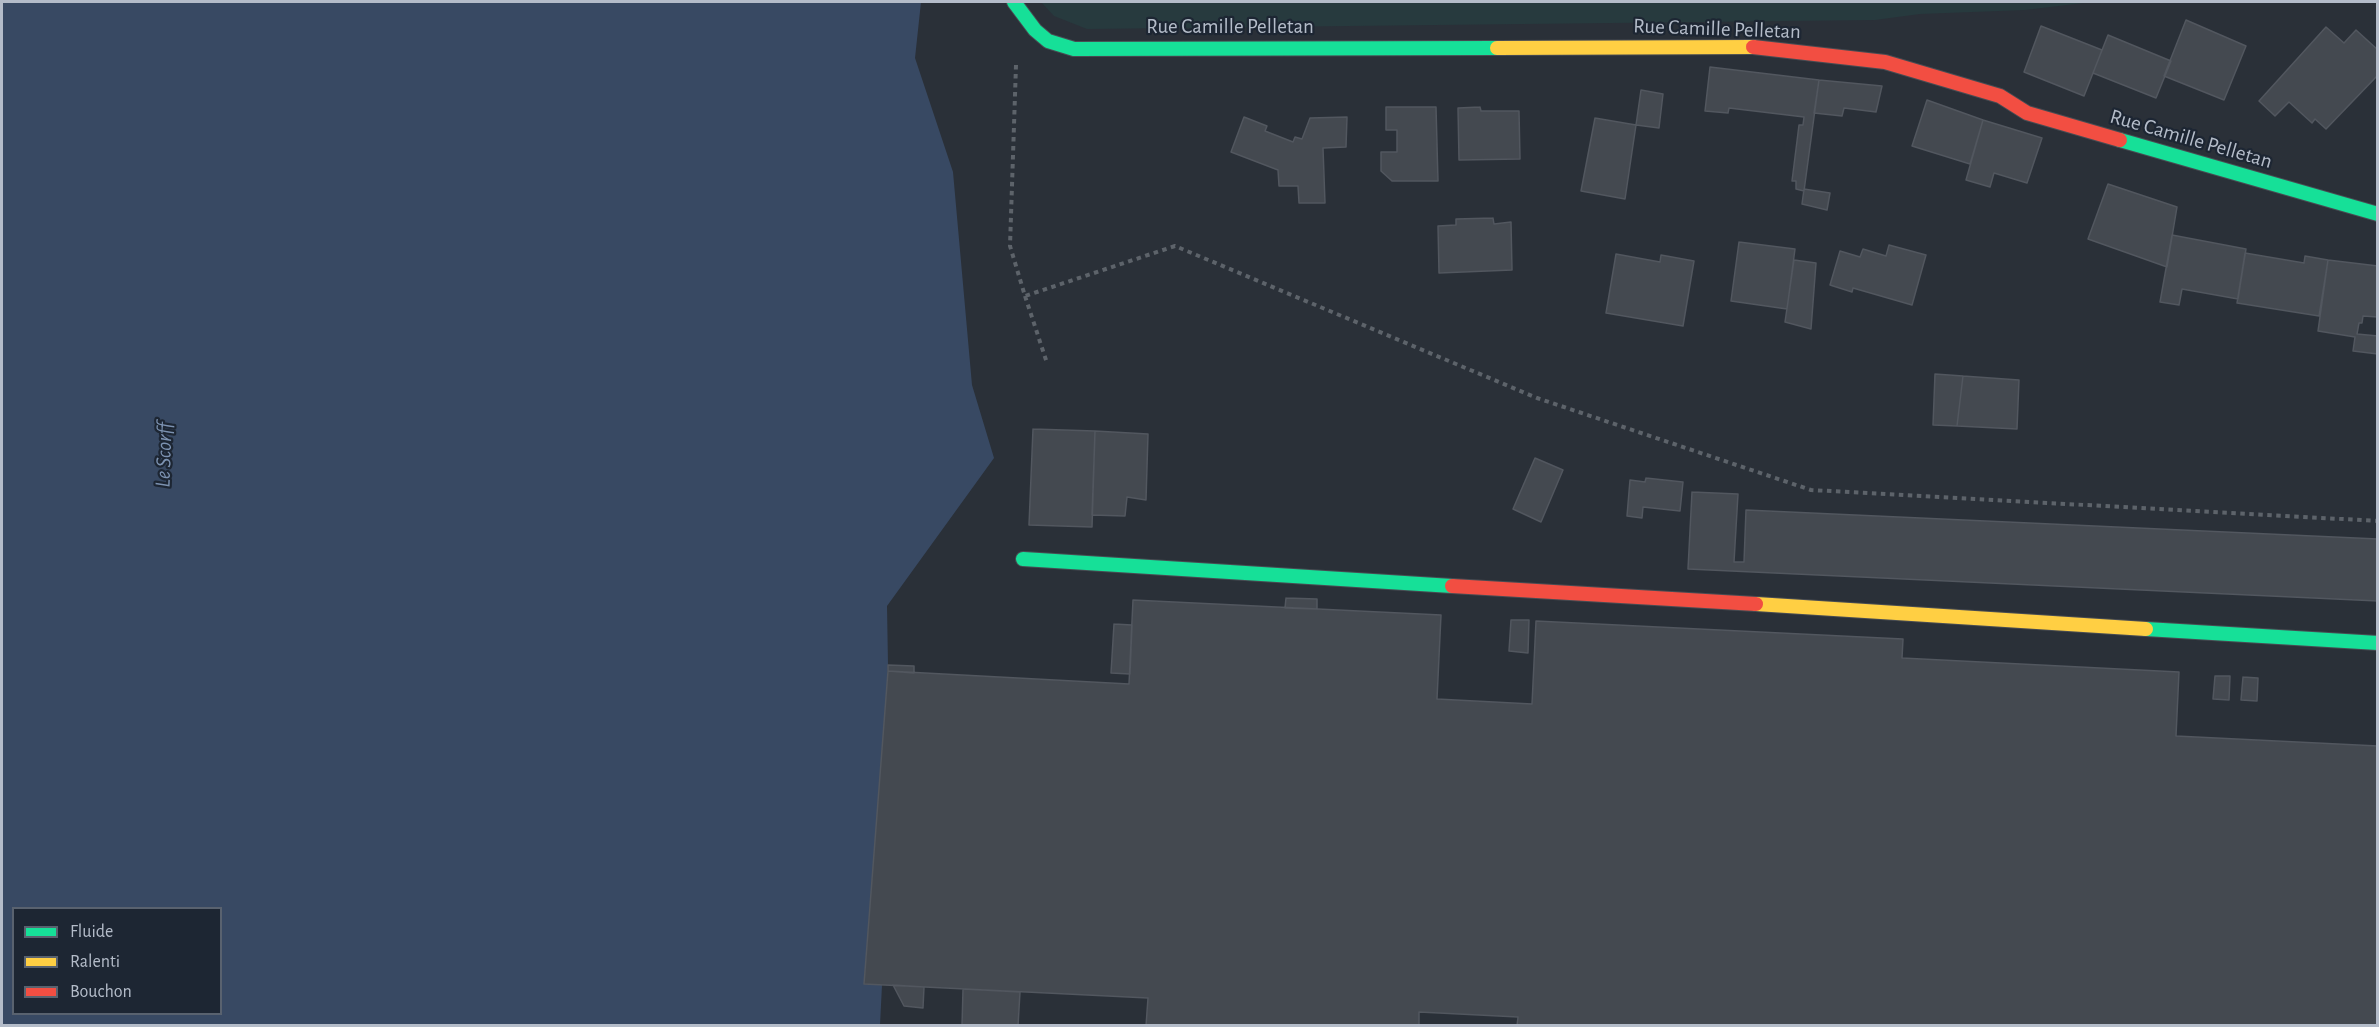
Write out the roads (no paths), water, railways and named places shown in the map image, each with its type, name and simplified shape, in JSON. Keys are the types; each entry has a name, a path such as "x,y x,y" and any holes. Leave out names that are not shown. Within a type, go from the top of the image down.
{"street":[{"name":"Rue Camille Pelletan","path":"1014,2 1035,30 1048,41 1074,49 1766,47 1885,62 2000,96 2027,113 2378,214"},
{"path":"1023,559 2378,644"}],"water":[{"name":"Le Scorff","path":"2,2 921,2 915,58 953,172 972,385 994,458 887,606 886,712 864,984 882,985 880,1025 2,1026"}]}
